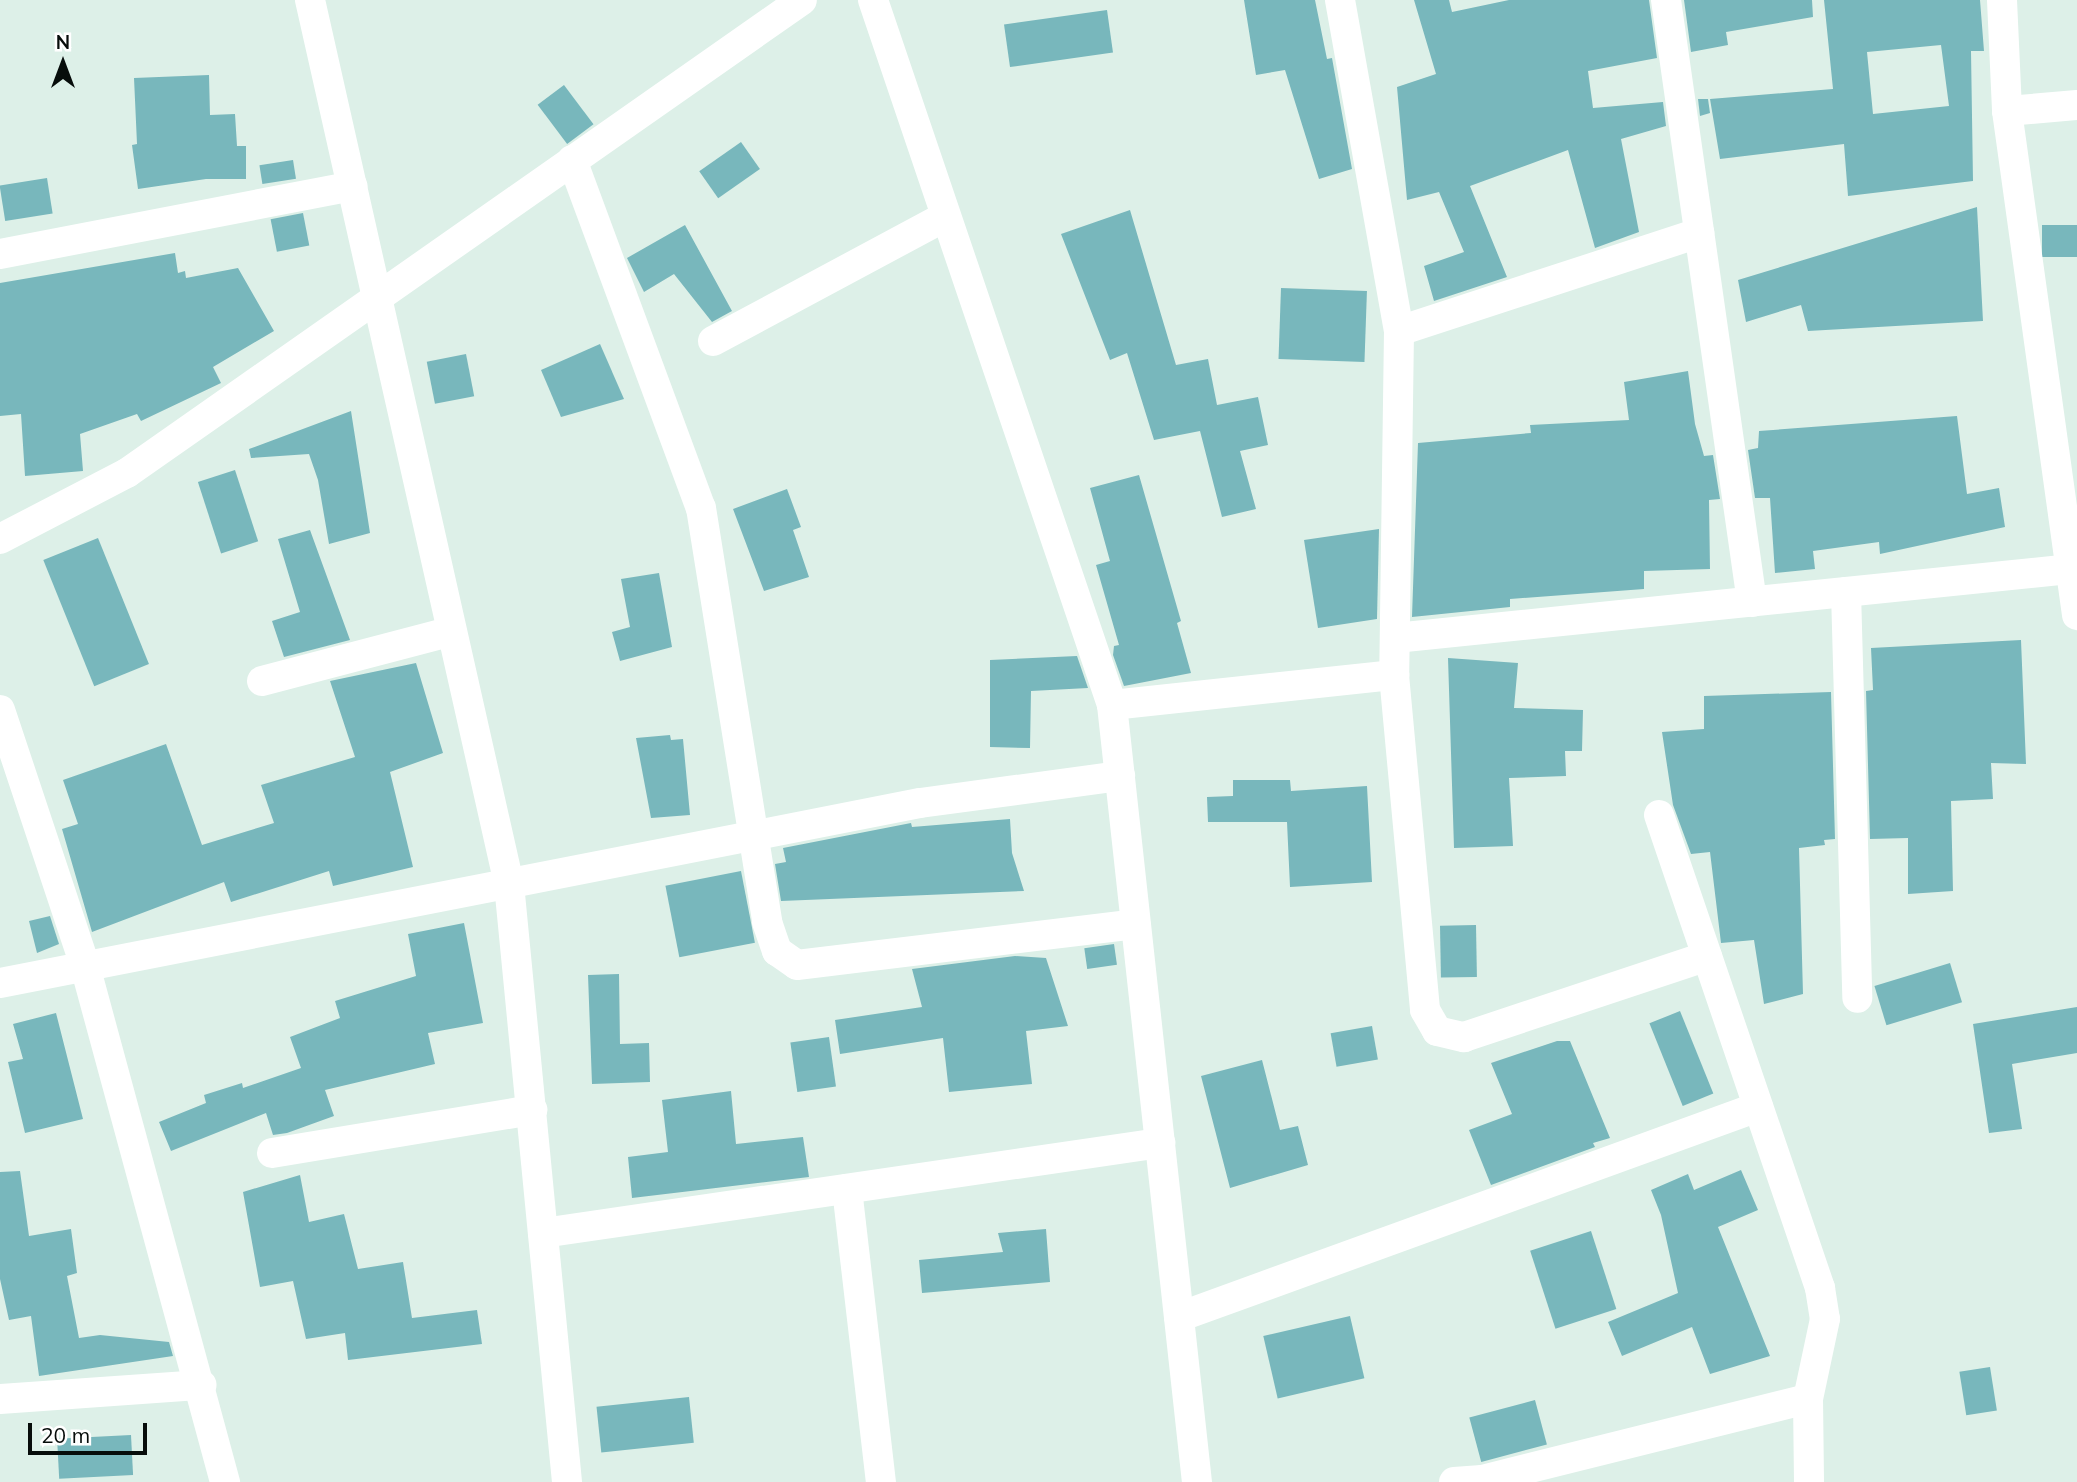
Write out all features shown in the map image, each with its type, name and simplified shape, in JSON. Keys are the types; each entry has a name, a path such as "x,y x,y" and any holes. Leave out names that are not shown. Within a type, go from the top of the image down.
{"street":[{"path":"310,0 509,884 567,1482"},
{"path":"0,539 127,473 802,0"},
{"path":"873,0 1112,705 1197,1482"},
{"path":"1340,0 1399,331 1394,674 1425,1010 1437,1031 1464,1038 1707,956"},
{"path":"1665,0 1752,601"},
{"path":"2002,0 2007,111 2071,532 2071,569 2077,615"},
{"path":"2007,111 2077,104"},
{"path":"572,160 701,508 767,922 777,951 797,964 1136,924"},
{"path":"0,254 352,186"},
{"path":"713,341 946,216"},
{"path":"1399,331 1699,233"},
{"path":"1395,638 2071,569"},
{"path":"1846,592 1857,998"},
{"path":"262,681 452,631"},
{"path":"1112,705 1394,674"},
{"path":"0,710 85,966 202,1385 225,1482"},
{"path":"0,983 920,803 1120,776"},
{"path":"1658,815 1820,1288 1825,1319 1808,1399 1809,1482"},
{"path":"1179,1317 1758,1107"},
{"path":"272,1153 532,1111"},
{"path":"543,1233 1160,1143"},
{"path":"847,1189 881,1482"},
{"path":"0,1399 202,1385"},
{"path":"1454,1482 1482,1480 1808,1399"}],"building":[{"path":"1244,0 1315,0 1327,59 1332,58 1352,169 1319,179 1285,70 1256,75"},
{"path":"1414,0 1449,0 1452,12 1509,0 1649,0 1657,58 1588,71 1593,108 1663,102 1666,126 1621,139 1639,232 1595,248 1568,150 1470,186 1507,277 1434,301 1424,266 1464,252 1439,192 1407,200 1397,87 1436,74"},
{"path":"1684,0 1812,0 1813,17 1726,32 1728,45 1691,52"},
{"path":"1824,0 1980,0 1984,51 1971,51 1973,181 1848,196 1844,144 1720,159 1710,99 1833,89","holes":["1941,45 1949,106 1873,114 1867,52"]},
{"path":"1107,10 1113,53 1010,67 1004,24"},
{"path":"209,75 210,115 235,114 237,146 246,146 246,179 206,179 138,189 132,145 137,144 134,78"},
{"path":"564,85 593,124 567,144 538,105"},
{"path":"1698,99 1708,99 1710,113 1700,116"},
{"path":"741,142 760,169 718,198 699,171"},
{"path":"293,160 296,179 262,184 259,165"},
{"path":"47,178 53,214 5,221 0,185"},
{"path":"1977,207 1983,321 1808,331 1801,305 1746,322 1738,280"},
{"path":"1130,210 1176,365 1208,359 1217,405 1258,397 1268,445 1240,451 1256,509 1222,517 1200,431 1154,440 1127,353 1110,360 1061,234"},
{"path":"303,213 309,245 277,252 271,219"},
{"path":"685,225 732,311 712,322 674,274 644,292 627,258"},
{"path":"2042,225 2077,225 2077,257 2042,257"},
{"path":"175,253 178,273 185,271 186,278 238,268 274,331 213,367 221,383 141,421 137,414 80,434 83,471 25,476 21,414 0,416 0,283"},
{"path":"1281,288 1367,291 1364,362 1279,359"},
{"path":"600,344 624,399 561,417 541,370"},
{"path":"466,354 474,396 435,404 427,362"},
{"path":"1688,371 1695,424 1704,456 1713,455 1720,499 1709,500 1710,569 1644,571 1644,589 1510,599 1510,607 1412,617 1418,443 1531,433 1530,425 1629,420 1624,382"},
{"path":"351,411 370,533 329,544 318,480 309,454 251,458 249,449"},
{"path":"1957,416 1967,494 1999,488 2005,527 1880,554 1879,542 1813,551 1815,569 1775,573 1770,498 1755,498 1748,450 1758,448 1759,431"},
{"path":"235,470 258,541 221,553 198,482"},
{"path":"1139,475 1181,621 1177,623 1191,673 1124,686 1113,655 1114,646 1119,645 1096,565 1110,561 1090,488"},
{"path":"787,489 801,527 793,530 809,577 764,591 733,509"},
{"path":"1379,529 1377,619 1318,628 1304,540"},
{"path":"310,530 350,640 284,657 272,621 300,612 278,539"},
{"path":"98,538 149,664 94,686 43,560"},
{"path":"659,573 672,647 620,661 612,632 630,627 621,579"},
{"path":"2021,640 2026,764 1991,763 1993,799 1951,801 1953,891 1908,894 1908,838 1870,839 1866,691 1873,690 1871,648"},
{"path":"1077,656 1088,688 1031,691 1030,748 990,747 990,660"},
{"path":"1448,658 1518,663 1514,708 1583,710 1582,751 1565,751 1566,776 1509,778 1513,846 1454,848"},
{"path":"416,663 443,753 390,772 413,867 333,886 329,871 231,902 224,882 92,932 62,829 78,824 63,780 166,744 202,845 274,823 261,785 355,757 330,681"},
{"path":"1831,692 1835,839 1824,840 1825,845 1799,848 1803,994 1764,1004 1754,940 1721,943 1710,852 1691,854 1673,805 1662,732 1704,729 1704,696"},
{"path":"670,735 671,740 683,739 690,815 651,818 636,738"},
{"path":"1233,780 1290,780 1291,791 1367,786 1372,882 1290,887 1287,822 1208,822 1207,797 1233,796"},
{"path":"1010,819 1012,853 1024,891 781,901 775,864 786,862 783,848 911,823 912,827"},
{"path":"741,871 755,943 679,957 665,886"},
{"path":"50,916 59,944 37,953 29,921"},
{"path":"464,923 483,1023 428,1033 435,1064 325,1090 334,1116 287,1133 273,1135 266,1113 171,1151 159,1122 206,1103 204,1095 242,1083 243,1088 301,1068 290,1037 340,1018 335,1001 416,976 408,934"},
{"path":"1476,925 1477,977 1441,978 1440,926"},
{"path":"1114,944 1117,965 1087,969 1084,948"},
{"path":"1015,956 1046,958 1068,1026 1026,1031 1032,1084 949,1092 943,1038 840,1054 835,1020 922,1007 912,969"},
{"path":"1950,963 1962,1002 1886,1025 1874,986"},
{"path":"619,974 620,1044 649,1043 650,1082 592,1084 588,975"},
{"path":"2077,1007 2077,1053 2012,1064 2022,1129 1989,1133 1973,1024"},
{"path":"1680,1011 1713,1094 1683,1106 1649,1023"},
{"path":"56,1013 83,1119 25,1133 8,1062 23,1059 13,1024"},
{"path":"1372,1026 1378,1059 1337,1067 1331,1033"},
{"path":"829,1037 836,1087 797,1092 790,1042"},
{"path":"1557,1041 1570,1041 1610,1138 1593,1143 1595,1147 1491,1185 1469,1130 1512,1114 1491,1063"},
{"path":"1262,1060 1280,1130 1298,1126 1308,1165 1230,1188 1201,1076"},
{"path":"731,1091 736,1144 803,1137 809,1177 632,1198 628,1157 668,1152 662,1100"},
{"path":"1741,1170 1758,1210 1718,1227 1770,1356 1710,1374 1692,1327 1622,1356 1608,1322 1678,1293 1661,1215 1651,1190 1688,1174 1694,1190"},
{"path":"20,1171 29,1236 71,1229 77,1273 67,1276 79,1338 100,1335 169,1342 173,1356 39,1376 31,1316 9,1320 0,1279 0,1172"},
{"path":"300,1175 309,1222 344,1214 358,1269 403,1262 412,1318 477,1310 482,1344 348,1360 345,1333 306,1339 293,1281 260,1287 243,1192"},
{"path":"1046,1229 1050,1282 922,1293 919,1260 1003,1252 998,1233"},
{"path":"1591,1231 1616,1309 1555,1329 1530,1251"},
{"path":"1350,1316 1364,1378 1278,1398 1263,1336"},
{"path":"1990,1367 1997,1410 1966,1415 1959,1372"},
{"path":"689,1397 694,1443 601,1452 597,1407"},
{"path":"1535,1400 1547,1444 1481,1462 1469,1418"},
{"path":"131,1435 133,1475 59,1479 57,1439"}]}
